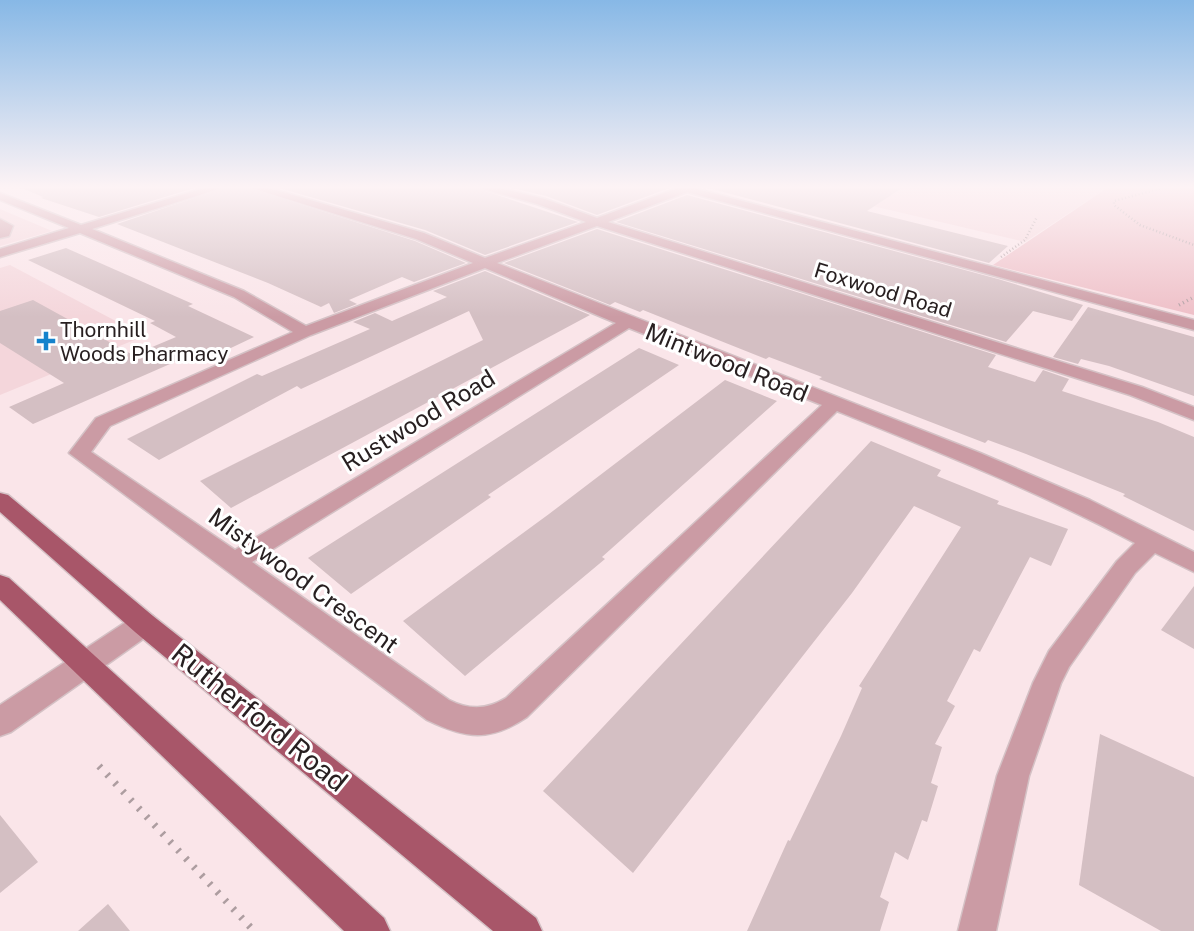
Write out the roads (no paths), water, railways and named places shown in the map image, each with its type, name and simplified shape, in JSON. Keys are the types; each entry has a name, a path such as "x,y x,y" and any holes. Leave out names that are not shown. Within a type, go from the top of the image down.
{"main road":[{"name":"Rutherford Road","path":"0,500 144,624 523,931"},
{"path":"0,585 371,931"}],"street":[{"path":"0,253 79,229"},
{"path":"81,229 239,294 305,332"},
{"name":"Mintwood Road","path":"398,229 420,236 628,323 973,458 1082,505 1194,563"},
{"name":"Mistywood Crescent","path":"576,229 484,262 305,332 103,422 79,453 438,710 461,722 487,722 512,713 528,699 834,404"},
{"name":"Foxwood Road","path":"621,229 1136,391 1194,414"},
{"path":"842,229 1194,325"},
{"name":"Rustwood Road","path":"234,562 628,323"},
{"path":"977,931 1013,776 1047,683 1059,659 1119,577 1151,542"},
{"path":"0,722 144,624"}],"place":[{"name":"Thornhill Woods Pharmacy","path":"46,341"}]}
